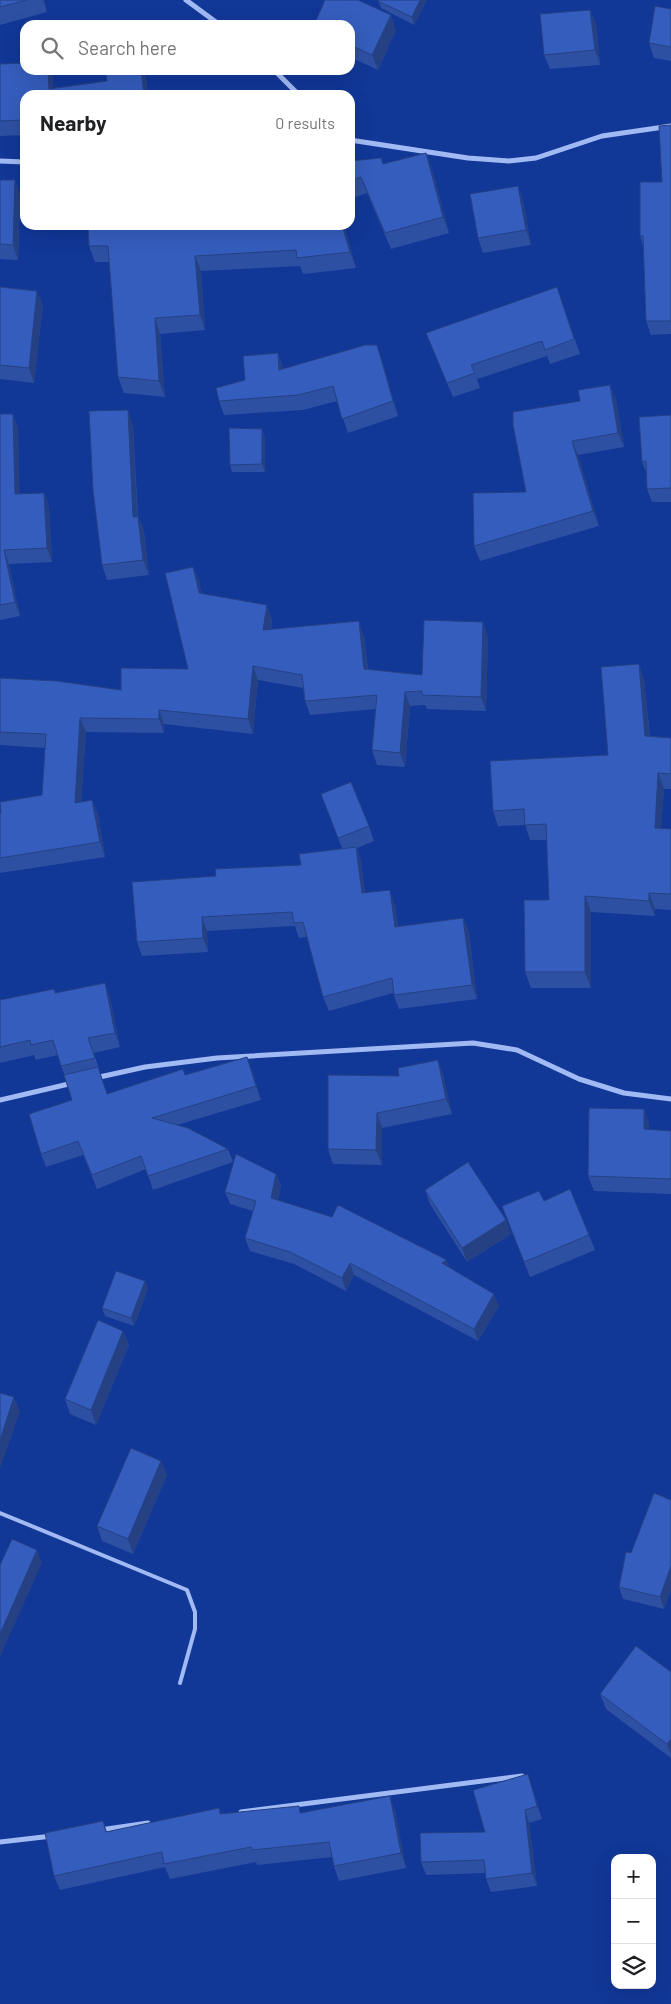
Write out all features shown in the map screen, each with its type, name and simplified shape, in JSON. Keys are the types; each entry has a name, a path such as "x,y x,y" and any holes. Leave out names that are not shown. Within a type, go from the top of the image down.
{"street":[{"path":"186,0 213,20"},
{"path":"279,75 294,90"},
{"path":"355,141 468,158 509,161 536,158 602,136 671,126"},
{"path":"0,161 20,162"},
{"path":"88,1080 145,1066 217,1058 473,1043 516,1050 579,1079 624,1093 671,1100"},
{"path":"0,1100 78,1082"},
{"path":"237,1812 522,1776"},
{"path":"92,1831 159,1822"},
{"path":"0,1842 56,1835"}],"lane":[{"path":"0,1513 187,1590 195,1612 195,1629 180,1683"}],"building":[{"path":"0,0 27,0 0,7"},
{"path":"325,0 358,0 391,15 372,55 355,47 355,20 316,20"},
{"path":"378,0 420,0 412,17"},
{"path":"655,6 671,9 671,47 649,43"},
{"path":"590,10 595,50 544,55 540,14"},
{"path":"20,63 20,75 48,75 49,89 107,81 106,75 142,75 143,90 20,90 20,120 0,121 0,64"},
{"path":"671,125 671,321 646,321 643,236 640,236 640,182 662,182 659,126"},
{"path":"426,153 443,217 385,233 361,177 355,179 355,161 381,158 383,164"},
{"path":"0,180 15,180 13,245 0,244"},
{"path":"518,186 526,230 478,238 470,194"},
{"path":"88,230 343,230 350,252 297,258 296,250 195,256 200,315 155,318 159,381 118,377 108,246 89,246"},
{"path":"0,287 37,291 29,368 0,365"},
{"path":"557,287 574,339 545,350 542,341 471,365 475,373 447,383 426,333"},
{"path":"365,345 377,345 393,401 342,419 333,386 298,395 219,401 216,388 245,380 243,356 278,353 279,370"},
{"path":"610,385 618,433 572,441 593,511 474,546 473,493 526,492 513,425 513,412 580,401 578,390"},
{"path":"128,410 133,517 138,517 143,560 102,565 93,490 89,411"},
{"path":"0,414 13,414 15,494 44,493 47,548 4,550 15,602 0,605"},
{"path":"671,415 671,488 647,489 646,461 642,462 639,417"},
{"path":"229,428 262,429 262,464 230,465"},
{"path":"193,567 199,593 267,605 263,630 359,621 364,669 422,675 424,620 483,622 481,697 422,695 422,691 405,692 400,753 372,750 377,695 305,701 302,675 253,666 248,719 159,710 159,719 80,718 75,803 92,800 100,842 0,858 0,802 42,795 46,734 0,732 0,678 57,681 121,690 121,668 188,669 165,573"},
{"path":"639,664 645,736 671,738 671,774 658,773 655,828 671,829 671,894 649,893 649,901 585,896 585,972 525,972 524,900 549,900 546,824 525,825 524,809 493,811 490,761 608,755 601,667"},
{"path":"351,782 369,826 338,838 321,794"},
{"path":"356,847 362,893 390,890 395,927 463,918 472,985 394,995 392,978 323,997 303,922 294,923 292,912 202,917 203,938 137,942 132,882 216,876 215,869 301,865 299,854"},
{"path":"105,983 115,1033 88,1038 95,1058 61,1066 53,1040 31,1045 30,1040 0,1047 0,1000 54,989 55,993"},
{"path":"247,1057 256,1086 152,1118 188,1128 228,1149 148,1176 141,1156 92,1175 78,1141 41,1154 29,1114 72,1100 64,1075 98,1067 107,1094 183,1069 185,1075"},
{"path":"438,1060 446,1099 377,1113 376,1150 328,1149 328,1075 399,1076 398,1068"},
{"path":"589,1108 644,1109 644,1129 671,1131 671,1179 588,1176"},
{"path":"236,1154 276,1174 271,1198 332,1217 338,1205 447,1260 442,1263 494,1294 474,1329 350,1263 342,1278 290,1252 245,1238 256,1201 225,1192"},
{"path":"468,1162 506,1220 462,1248 425,1190"},
{"path":"570,1189 589,1235 524,1262 502,1206 539,1191 544,1201"},
{"path":"116,1271 145,1281 131,1318 102,1308"},
{"path":"98,1320 123,1331 91,1410 65,1399"},
{"path":"0,1393 14,1397 0,1440"},
{"path":"131,1448 161,1461 128,1539 97,1526"},
{"path":"654,1493 671,1500 671,1566 660,1597 619,1587 626,1552 631,1553"},
{"path":"12,1539 37,1550 0,1634 0,1565"},
{"path":"636,1646 671,1672 671,1739 667,1744 600,1694"},
{"path":"528,1774 537,1806 525,1810 532,1873 486,1879 484,1860 421,1862 420,1833 485,1832 473,1790"},
{"path":"390,1796 401,1853 334,1866 329,1842 252,1850 251,1847 164,1864 162,1852 54,1876 45,1833 103,1821 106,1832 219,1808 220,1814 299,1806 300,1813"}]}
